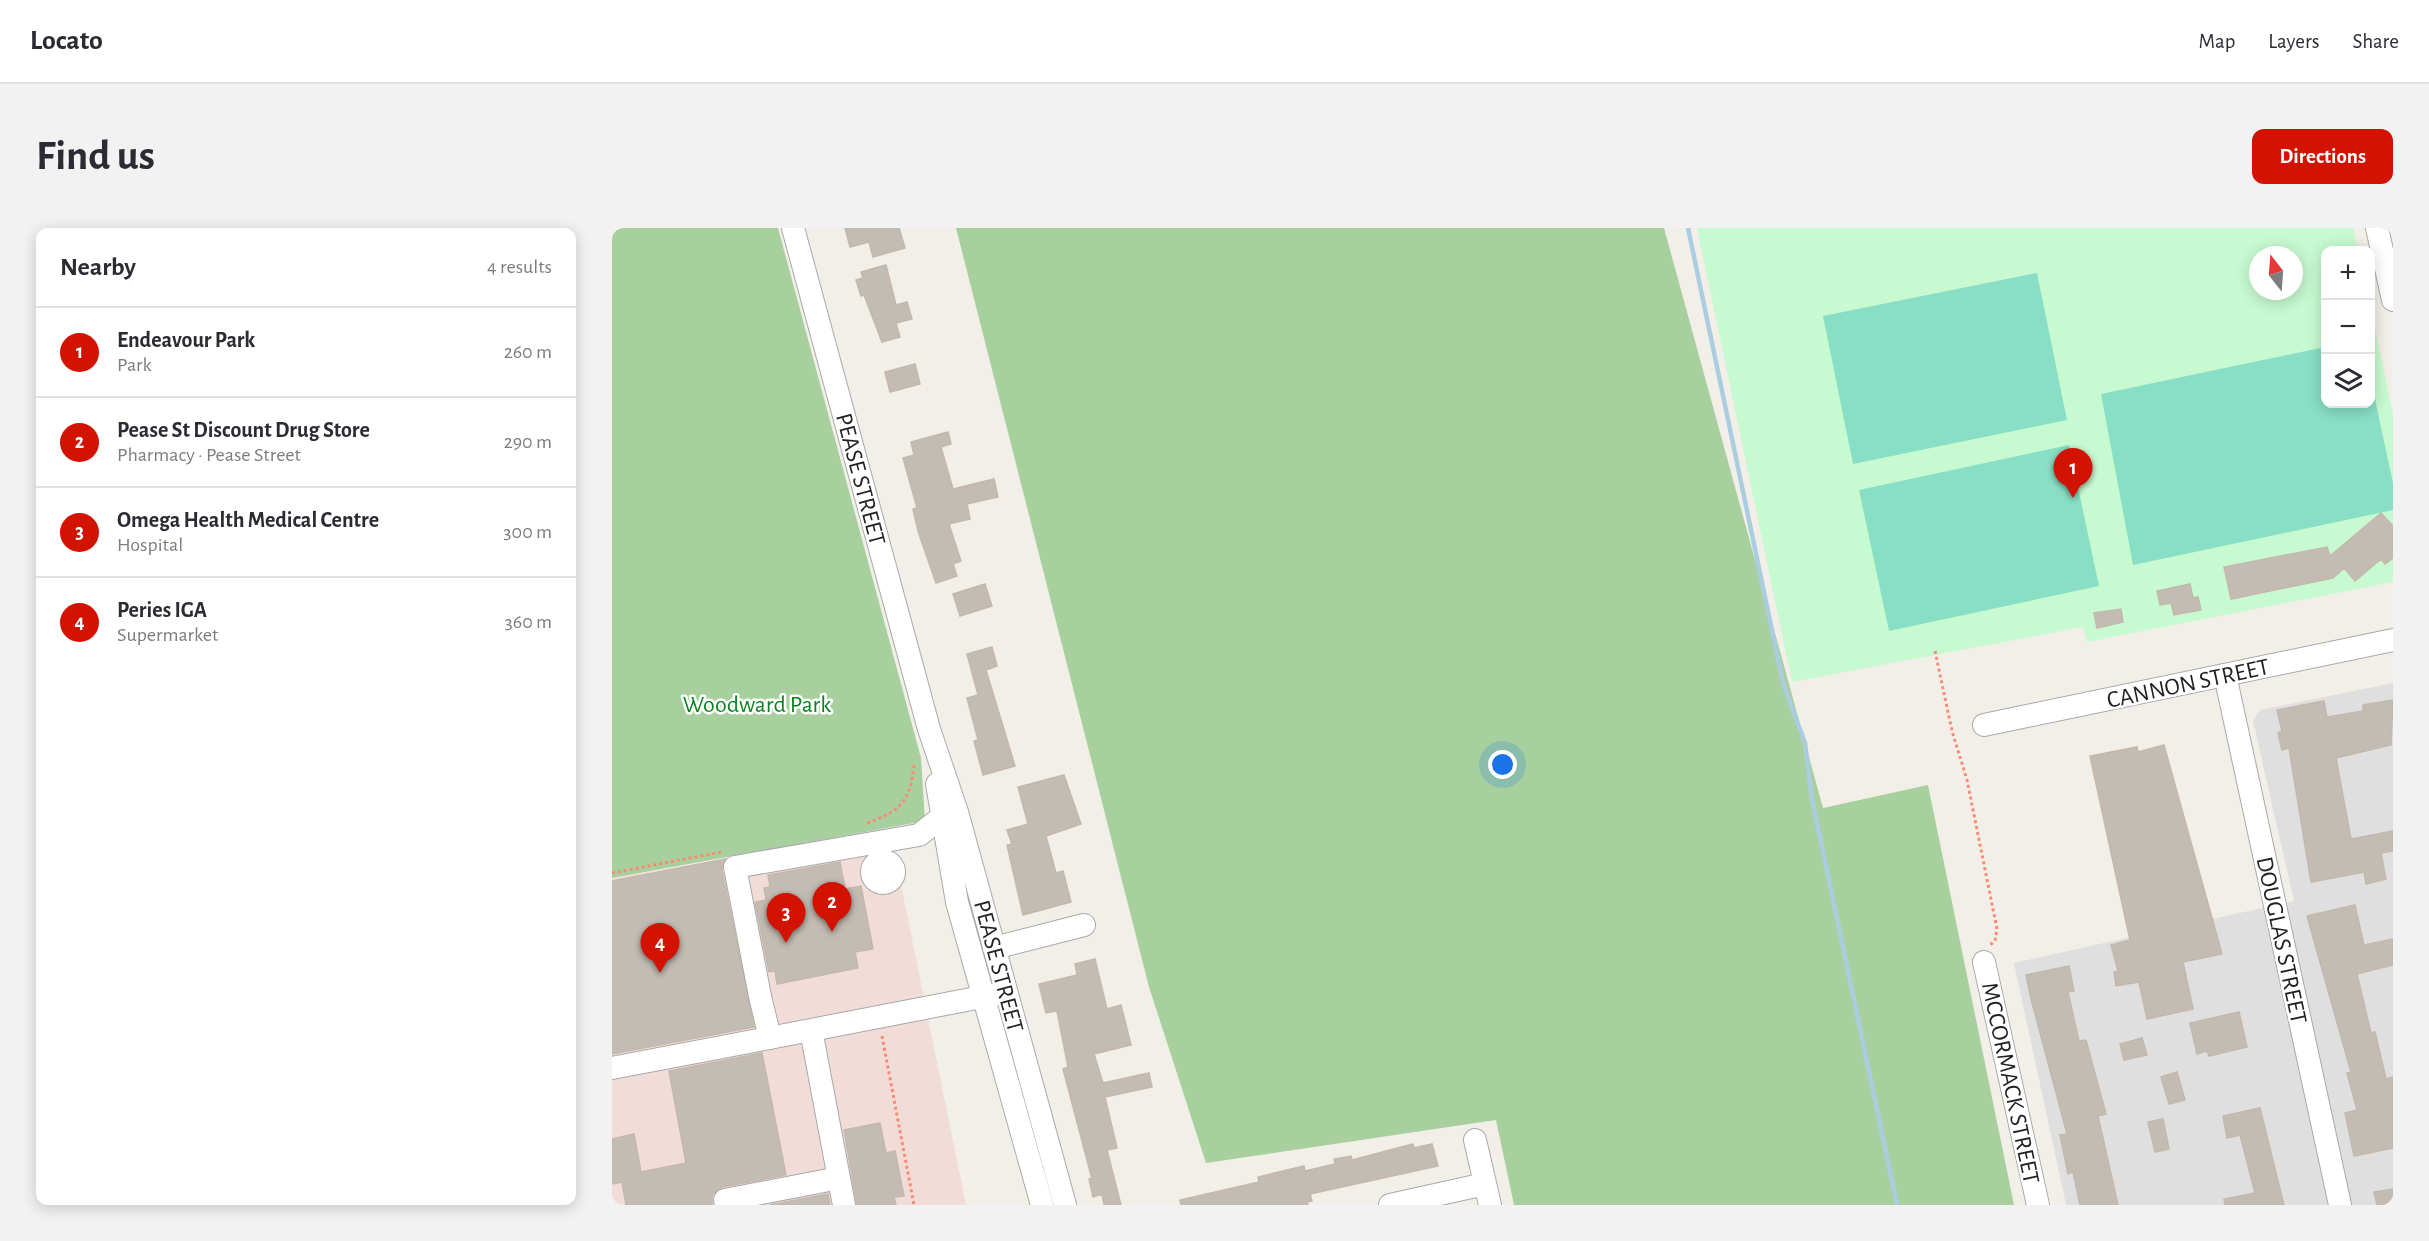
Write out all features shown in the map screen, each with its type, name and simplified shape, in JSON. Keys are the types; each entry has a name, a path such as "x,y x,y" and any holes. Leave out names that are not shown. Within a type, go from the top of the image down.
{"street":[{"name":"PEASE STREET","path":"793,228 929,729 957,812 1065,1205"},
{"path":"2377,228 2393,300"},
{"name":"CANNON STREET","path":"1984,725 2393,640"},
{"name":"DOUGLAS STREET","path":"2225,675 2340,1205"},
{"name":"PEASE STREET","path":"929,729 957,902 1042,1205"},
{"path":"771,1038 760,996 735,867 919,835 942,817"},
{"path":"873,867 876,843"},
{"path":"994,948 1084,925"},
{"name":"MCCORMACK STREET","path":"1984,962 2038,1205"},
{"path":"612,1068 1007,992"},
{"path":"812,1030 844,1205"},
{"path":"1390,1205 1487,1195 1475,1140"},
{"path":"726,1205 724,1200 839,1178"}],"path":[{"path":"1935,651 1952,731 1967,780 1997,929 1995,941 1987,950 1984,962"},
{"path":"857,825 869,823 894,811 905,802 911,788 914,765"},
{"path":"612,873 729,850"},
{"path":"880,1027 914,1205"}],"shaded area":[{"path":"2393,683 2393,1205 2066,1205 2014,963 2294,901 2253,721 2260,710"},
{"path":"890,831 966,1205 612,1205 612,878"}],"green space":[{"name":"Woodward Park","path":"612,228 778,228 921,758 925,821 612,878"},
{"path":"956,228 1664,228 1823,808 1928,785 2014,1205 1514,1205 1496,1120 1206,1163 1149,987"},
{"path":"1697,228 2353,228 2357,246 2321,246 2321,408 2375,408 2375,329 2393,414 2393,582 2087,642 2083,627 1792,682"},
{"path":"2037,273 2067,420 1853,464 1823,316"},
{"path":"2321,348 2321,408 2375,408 2375,400 2393,483 2393,510 2133,565 2101,394"},
{"path":"2069,445 2099,586 1889,631 1859,490"}],"building":[{"path":"845,228 899,228 905,248 873,257 869,242 850,247"},
{"path":"886,265 896,305 907,302 912,319 896,323 900,337 882,342 856,280 863,278 861,272"},
{"path":"915,364 920,384 890,392 885,372"},
{"path":"948,432 951,444 941,447 953,489 994,479 998,497 967,504 970,519 949,524 961,561 953,564 957,576 936,583 918,531 913,509 917,508 903,458 914,455 911,442"},
{"path":"2381,513 2393,526 2393,558 2385,564 2381,559 2355,581 2344,568 2333,578 2231,599 2224,567 2327,547 2330,556"},
{"path":"985,584 992,606 960,616 953,594"},
{"path":"2190,584 2193,598 2198,597 2201,610 2174,615 2171,603 2160,605 2157,591"},
{"path":"2121,609 2123,622 2097,628 2094,613"},
{"path":"992,647 997,666 986,670 1015,766 983,775 974,741 978,740 967,698 978,695 967,654"},
{"path":"2393,700 2391,745 2336,758 2351,839 2393,831 2393,851 2381,853 2386,879 2366,884 2364,872 2311,882 2289,748 2282,750 2278,733 2282,731 2277,710 2324,701 2327,717 2363,711 2363,705"},
{"path":"2164,745 2222,954 2183,962 2193,1009 2147,1019 2139,982 2116,986 2114,972 2118,971 2111,945 2130,940 2090,756 2137,747 2138,752"},
{"path":"1064,775 1081,824 1046,836 1056,873 1063,871 1071,902 1023,915 1007,845 1012,844 1007,830 1028,824 1018,787"},
{"path":"725,859 722,870 754,1027 612,1054 612,881"},
{"path":"840,862 845,889 861,886 873,949 855,952 858,968 777,984 775,971 769,972 755,902 766,900 764,888 770,887 768,875"},
{"path":"2355,905 2364,945 2393,939 2393,965 2357,974 2371,1033 2375,1032 2386,1079 2393,1077 2393,1148 2354,1156 2345,1113 2357,1110 2347,1073 2351,1072 2307,916"},
{"path":"1095,959 1107,1009 1121,1005 1131,1045 1094,1054 1103,1083 1149,1073 1152,1087 1105,1097 1117,1148 1107,1150 1121,1205 1104,1205 1102,1194 1093,1197 1089,1179 1092,1179 1063,1069 1068,1067 1057,1011 1046,1013 1039,984 1077,975 1075,964"},
{"path":"2069,966 2074,991 2068,992 2079,1041 2086,1040 2106,1114 2098,1116 2118,1205 2080,1205 2073,1172 2068,1174 2060,1135 2067,1134 2026,975"},
{"path":"2239,1012 2247,1047 2209,1056 2207,1051 2197,1054 2190,1023"},
{"path":"2142,1038 2147,1055 2124,1060 2120,1044"},
{"path":"762,1053 786,1175 722,1187 712,1195 712,1205 626,1205 622,1182 612,1184 612,1139 634,1134 641,1172 686,1163 669,1071"},
{"path":"2177,1072 2185,1100 2169,1104 2161,1077"},
{"path":"2260,1108 2284,1205 2225,1205 2224,1199 2255,1193 2240,1135 2227,1138 2223,1116"},
{"path":"2163,1119 2169,1149 2155,1152 2148,1122"},
{"path":"880,1123 886,1153 895,1151 904,1196 894,1197 896,1205 857,1205 844,1130"},
{"path":"1413,1144 1414,1148 1432,1144 1438,1166 1310,1194 1312,1201 1307,1202 1308,1205 1181,1205 1180,1200 1259,1182 1258,1177 1304,1166 1305,1171 1335,1164 1334,1159 1351,1156 1352,1160"},
{"path":"2393,1189 2393,1205 2377,1205 2374,1192"},
{"path":"828,1194 830,1205 770,1205"}],"waterway":[{"path":"1688,228 1783,683 1805,743 1812,799 1897,1205"}],"place":[{"name":"Endeavour Park","path":"2073,498"},
{"name":"Pease St Discount Drug Store","path":"832,932"},
{"name":"Omega Health Medical Centre","path":"786,943"},
{"name":"Peries IGA","path":"660,973"}]}
